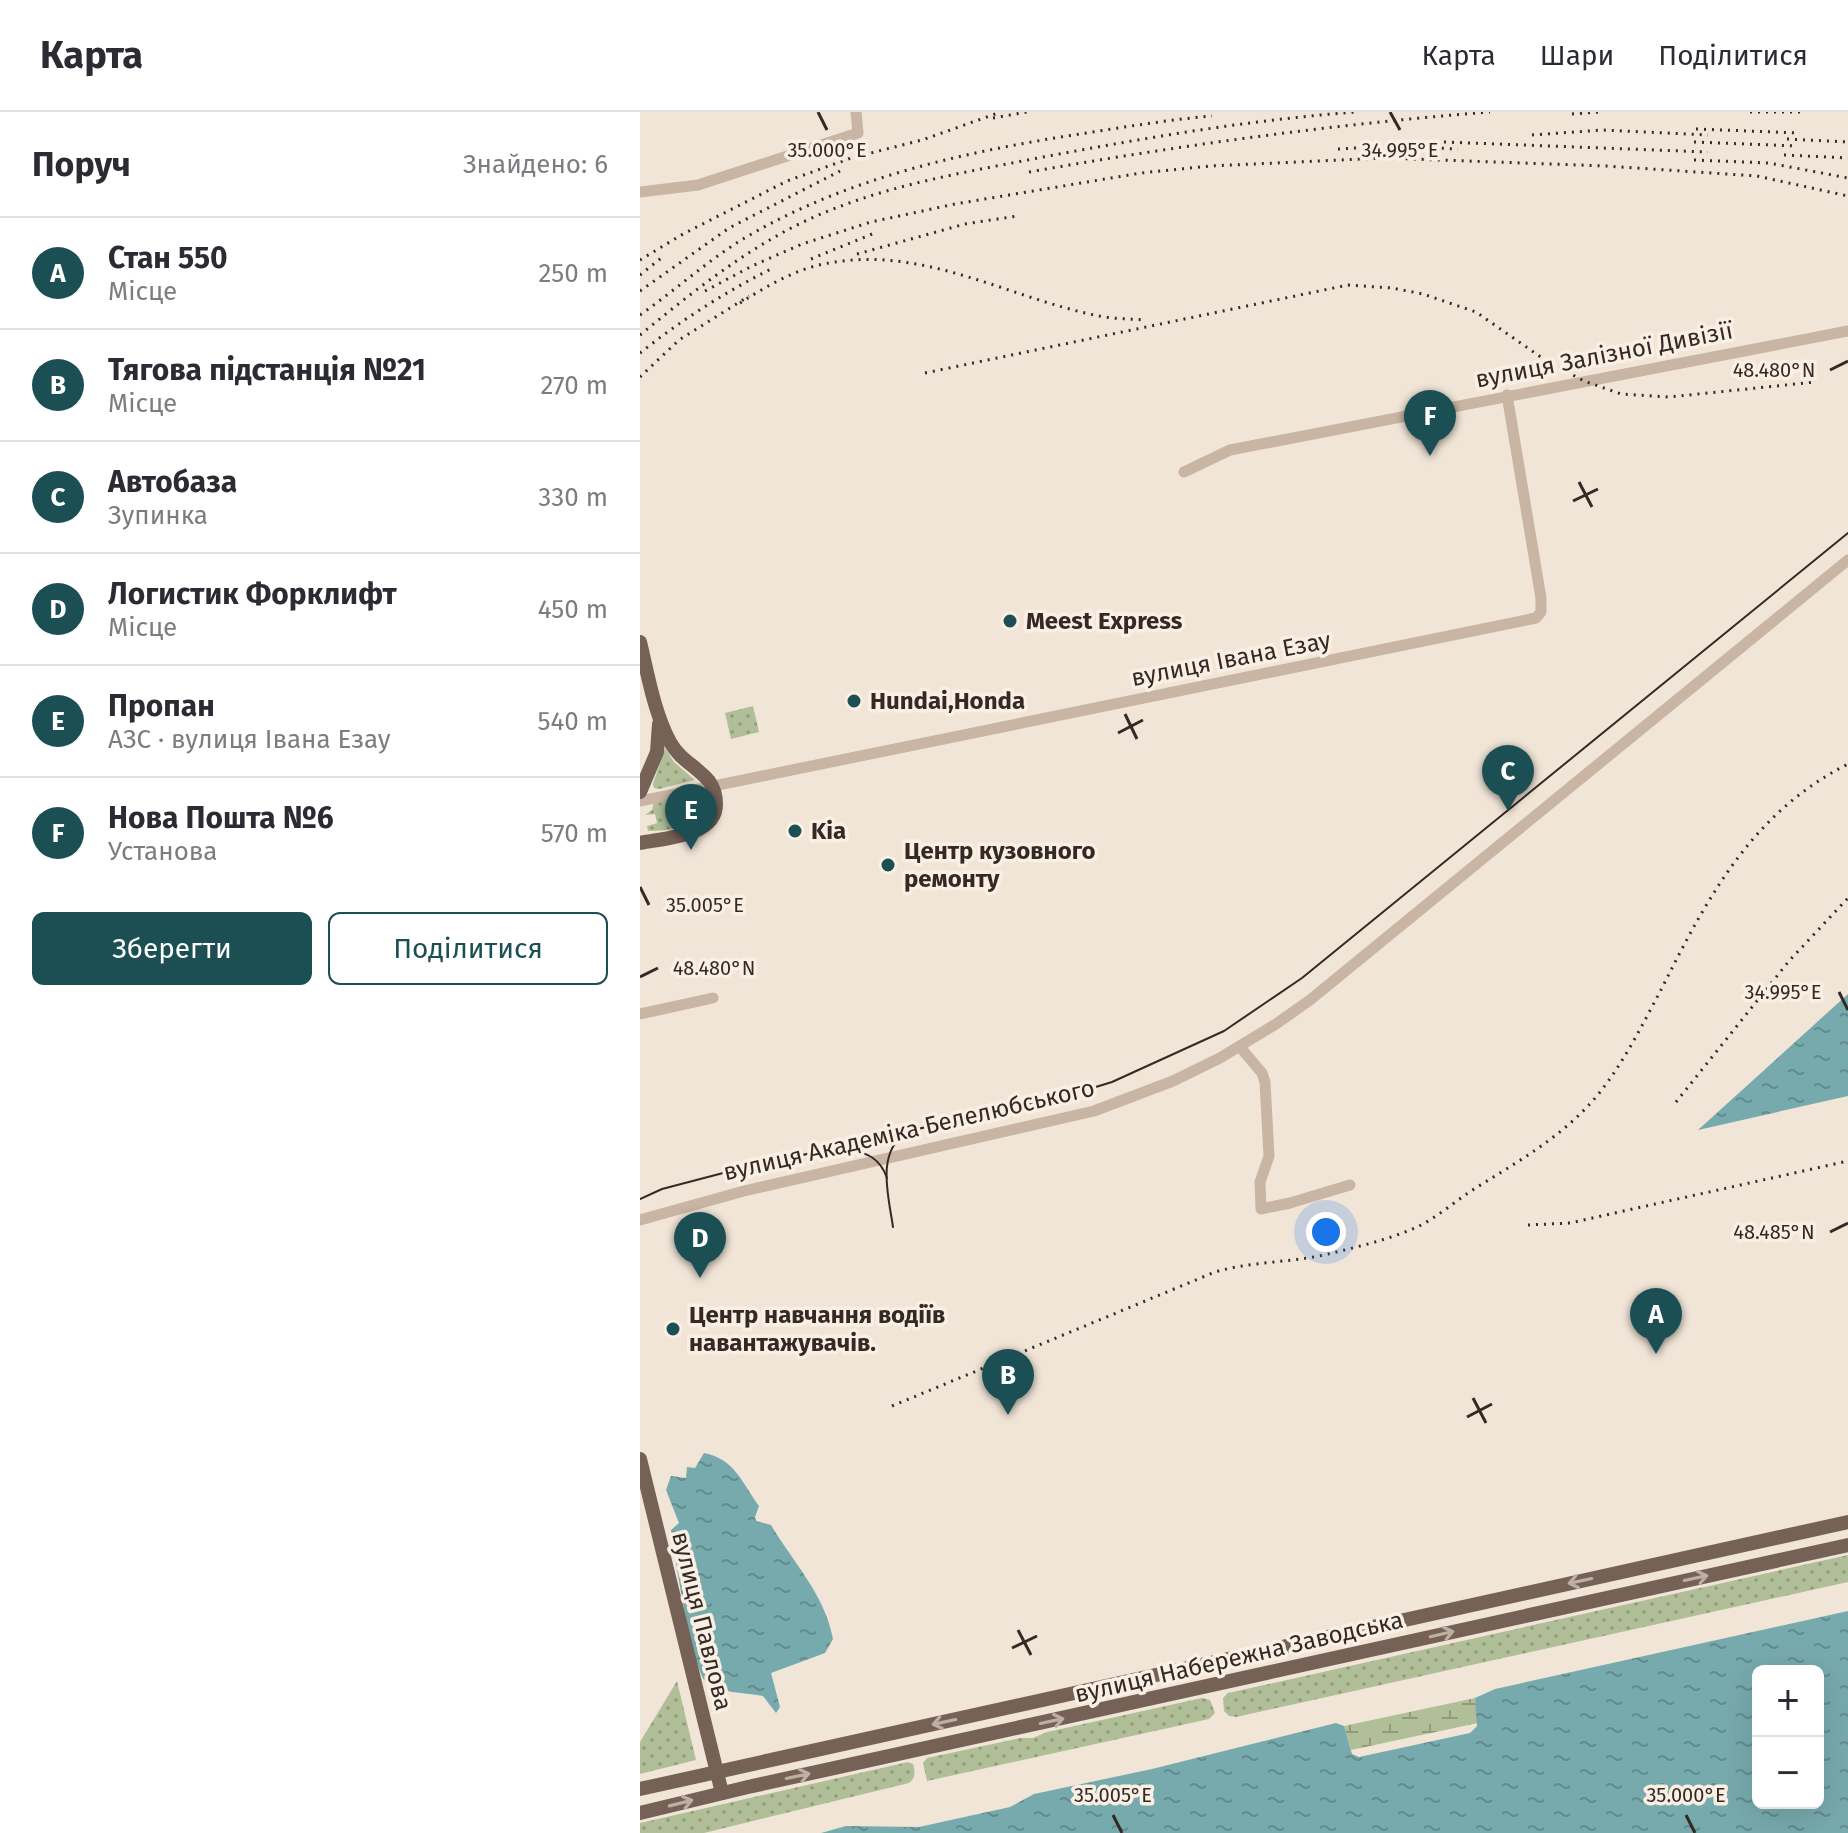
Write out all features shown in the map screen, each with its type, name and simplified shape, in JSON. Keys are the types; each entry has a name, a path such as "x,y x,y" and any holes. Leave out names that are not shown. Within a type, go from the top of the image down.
{"main road":[{"path":"640,843 692,832 707,824 716,808 712,786 681,759 669,741 658,715 641,645"},
{"path":"640,792 657,752 658,715"},
{"name":"вулиця Павлова","path":"640,1459 722,1793"},
{"name":"вулиця Набережна Заводська","path":"640,1789 1848,1522"},
{"name":"вулиця Набережна Заводська","path":"640,1813 1848,1545"}],"street":[{"path":"640,192 698,185 858,133 856,112"},
{"name":"вулиця Залізної Дивізії","path":"1184,472 1230,450 1848,331"},
{"name":"вулиця Івана Езау","path":"640,801 1536,618 1541,612 1541,598 1507,395"},
{"name":"вулиця Академіка Белелюбського","path":"640,1217 1094,1111 1173,1081 1240,1047 1310,1000 1848,560"},
{"path":"640,1014 713,998"},
{"path":"1240,1047 1262,1073 1265,1082 1269,1156 1260,1182 1261,1209 1350,1185"}],"green space":[{"path":"753,706 759,732 731,739 725,713"},
{"path":"665,748 674,762 695,780 654,788"},
{"path":"706,792 707,811 696,822 681,828 648,831 647,826 657,823 655,814 645,815 652,810 654,802"},
{"path":"1848,1555 1848,1582 1236,1717 1224,1711 1223,1698 1228,1693"},
{"path":"677,1681 696,1760 640,1774 640,1742"},
{"path":"1202,1698 1210,1700 1215,1713 1209,1719 927,1781 923,1763 927,1758 1020,1738 1033,1738 1047,1732"},
{"path":"1475,1698 1478,1723 1351,1750 1344,1726"},
{"path":"908,1762 913,1764 914,1772 909,1783 704,1833 640,1833 640,1823"}],"water":[{"path":"1848,994 1848,1096 1698,1130"},
{"path":"704,1453 715,1456 737,1473 759,1506 756,1521 771,1525 816,1593 829,1623 833,1639 825,1653 771,1673 780,1707 776,1713 763,1696 710,1685 705,1681 694,1653 671,1530 679,1523 666,1490 671,1476 686,1478 687,1467 695,1468"},
{"path":"1848,1611 1848,1833 821,1833 846,1826 919,1827 1010,1807 1034,1794 1152,1769 1336,1723 1344,1726 1352,1754 1359,1757 1470,1733 1477,1726 1475,1698 1495,1689"}],"tram line":[{"path":"640,1199 662,1189 727,1172 1073,1094 1112,1082 1224,1031 1302,978 1848,533"},
{"path":"893,1227 887,1189 887,1163 897,1141 907,1133"},
{"path":"844,1151 859,1152 876,1160 887,1178"}],"railway":[{"path":"640,260 683,234 787,181 851,158 922,140 1001,112"},
{"path":"993,118 1027,112"},
{"path":"640,335 716,275 757,248 799,224 857,200 977,170 1157,137 1356,112"},
{"path":"1029,172 1259,136 1490,112"},
{"path":"1572,114 1600,112"},
{"path":"1750,112 1801,112"},
{"path":"640,315 748,236 825,198 865,183 989,150 1212,116"},
{"path":"1696,129 1800,133"},
{"path":"1532,135 1603,130 1708,135"},
{"path":"1787,139 1848,142"},
{"path":"1444,142 1708,152"},
{"path":"1694,142 1797,146"},
{"path":"1338,149 1392,146 1458,149"},
{"path":"1784,155 1848,158"},
{"path":"705,291 802,244 871,222 955,204 1141,173 1210,166 1384,158 1606,166 1757,176 1848,196"},
{"path":"1694,160 1769,163 1848,178"},
{"path":"640,291 729,228 840,171"},
{"path":"857,254 965,224 1017,216"},
{"path":"811,259 877,232"},
{"path":"640,275 665,255"},
{"path":"740,303 805,269 865,259 900,261 934,268 1104,317 1146,320"},
{"path":"640,353 703,308 771,269"},
{"path":"925,373 1348,285 1423,294 1476,312 1545,360 1584,381 1621,394 1669,397 1815,382"},
{"path":"640,377 679,340 749,296"},
{"path":"892,1406 1215,1272 1328,1254 1415,1228 1532,1152 1575,1119 1610,1079 1638,1034 1697,921 1737,860 1785,806 1848,764"},
{"path":"1676,1102 1789,961 1848,898"},
{"path":"1528,1225 1570,1223 1848,1161"}],"place":[{"name":"Нова Пошта №6","path":"1430,456"},
{"name":"Meest Express","path":"1010,621"},
{"name":"Hundai,Honda","path":"854,701"},
{"name":"Автобаза","path":"1508,811"},
{"name":"Kia","path":"795,831"},
{"name":"Пропан","path":"691,850"},
{"name":"Центр кузовного ремонту","path":"888,865"},
{"name":"Логистик Форклифт","path":"700,1278"},
{"name":"Центр навчання водіїв навантажувачів.","path":"673,1329"},
{"name":"Стан 550","path":"1656,1354"},
{"name":"Тягова пiдстанцiя №21","path":"1008,1415"}]}
